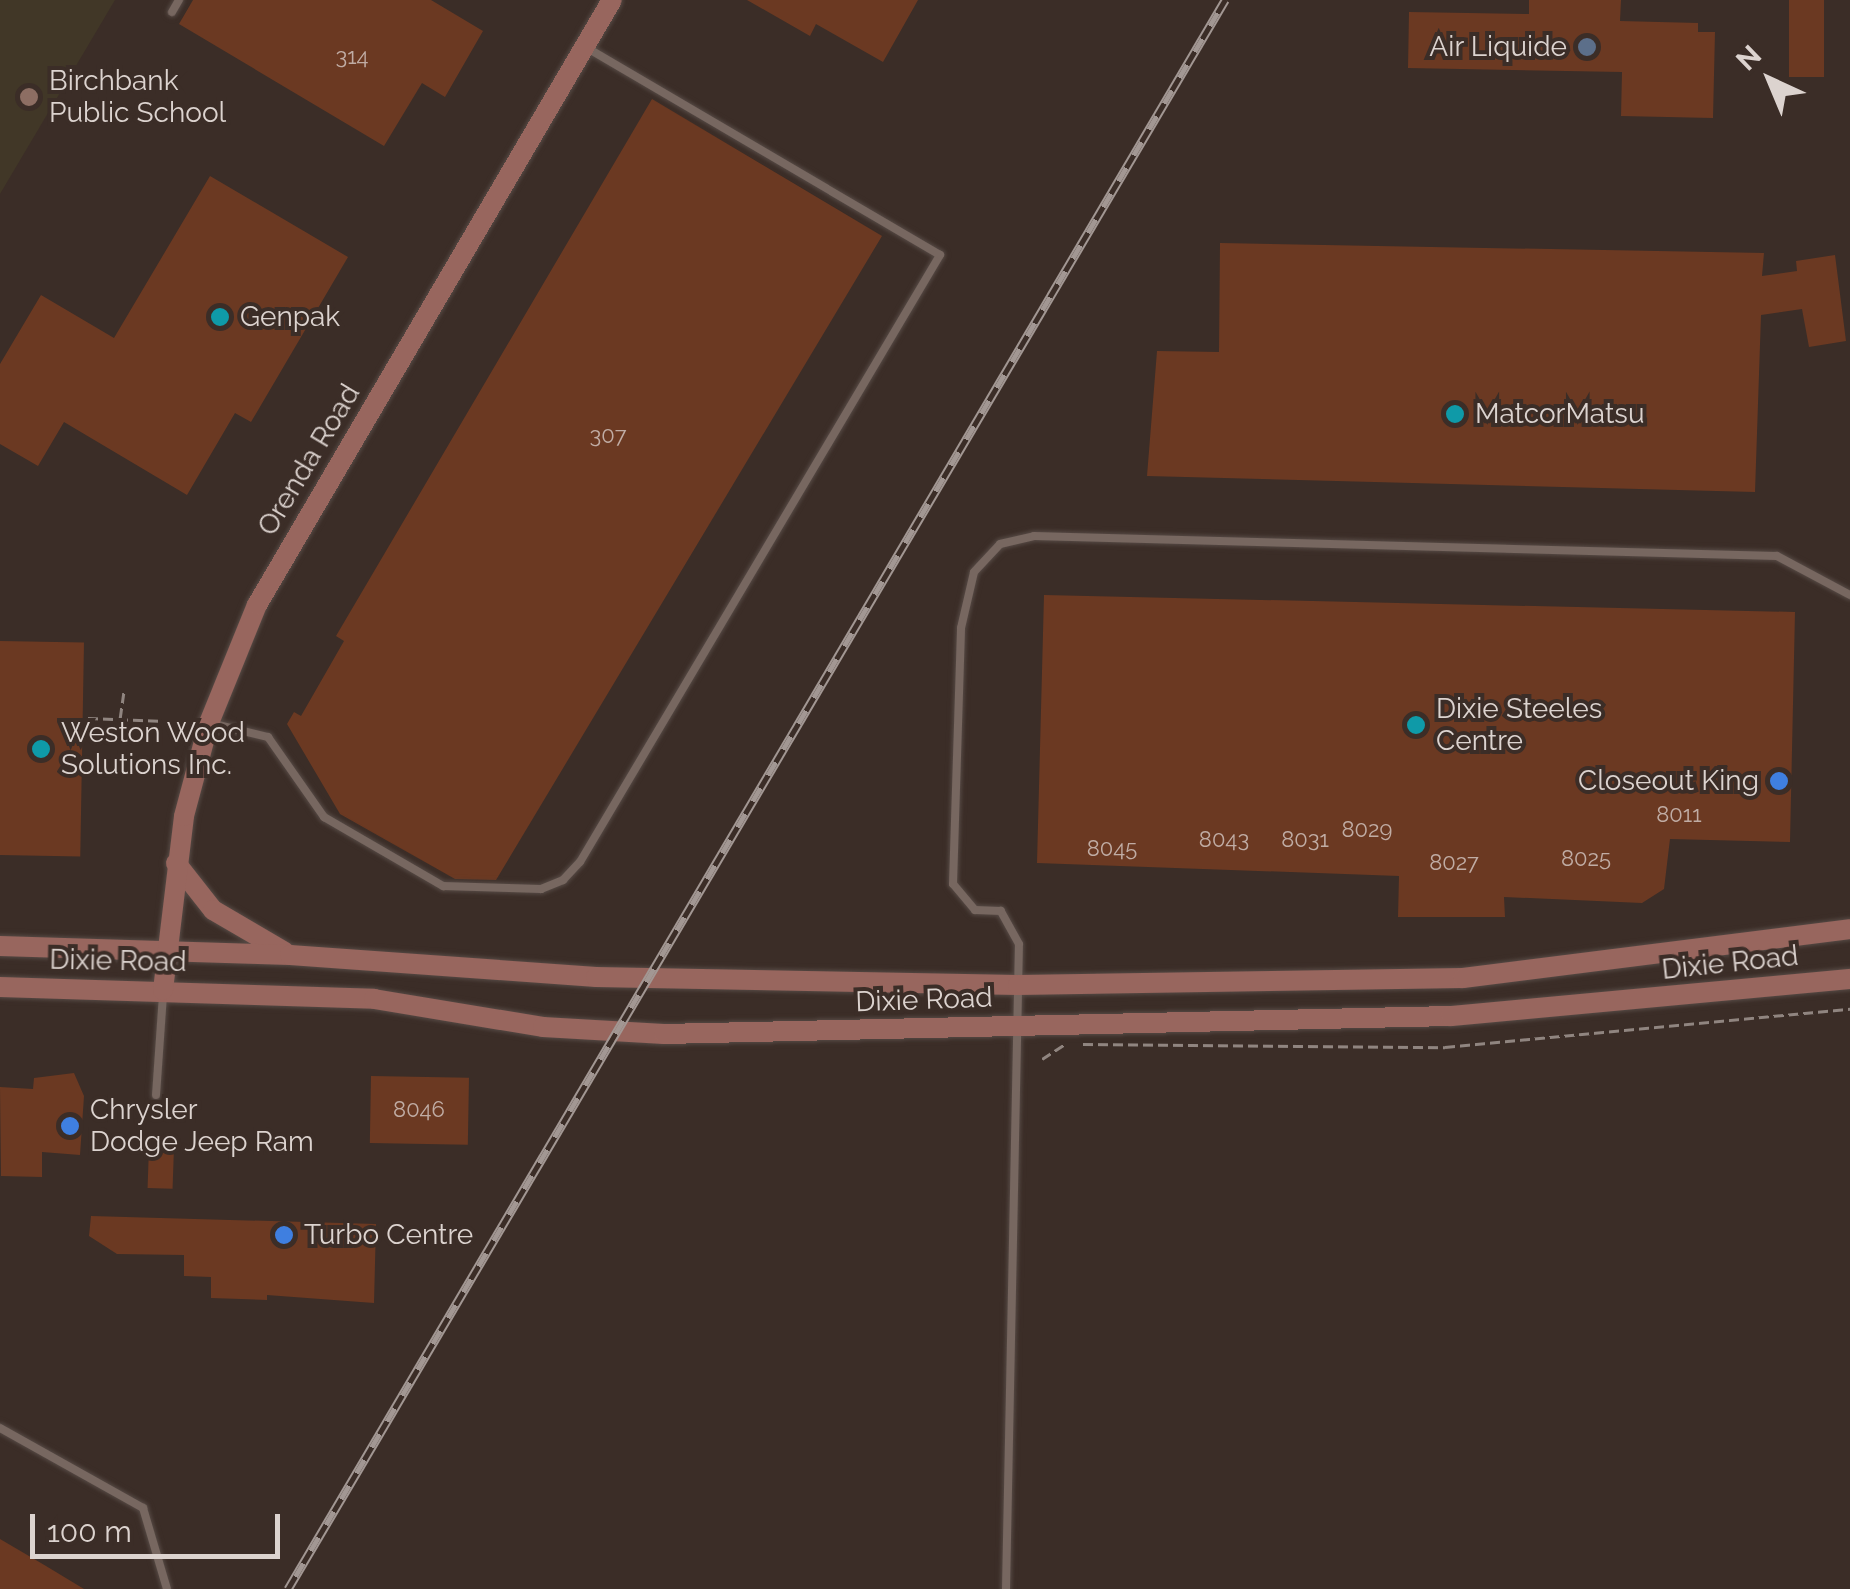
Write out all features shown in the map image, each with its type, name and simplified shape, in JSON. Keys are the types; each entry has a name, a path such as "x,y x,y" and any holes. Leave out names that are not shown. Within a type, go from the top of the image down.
{"main road":[{"name":"Orenda Road","path":"163,990 176,864 209,723 270,580 612,0"},
{"path":"176,864 212,910 290,954"},
{"name":"Dixie Road","path":"0,946 290,954 596,977 1018,985 1463,978 1850,929"},
{"name":"Dixie Road","path":"0,986 374,999 596,1032 1452,1016 1850,978"}],"lane":[{"path":"172,12 179,0"},
{"path":"209,723 268,737 324,817 394,860 462,891 541,889 563,880 580,862 940,255 585,47"},
{"path":"1006,1589 1019,944 1002,911 975,910 953,884 964,600 974,572 1000,544 1034,536 1777,556 1850,595"},
{"path":"156,1095 163,990"},
{"path":"0,1428 142,1508 167,1589"}],"path":[{"path":"120,719 124,690"},
{"path":"88,718 209,723"},
{"path":"1042,1059 1066,1044 1445,1047 1569,1040 1850,1009"}],"shaded area":[{"name":"Birchbank Public School","path":"0,0 115,0 0,194"}],"building":[{"path":"193,0 431,0 483,31 445,97 422,83 384,146 179,24"},
{"path":"747,0 918,0 883,62 816,24 810,36"},
{"path":"1529,0 1621,0 1620,21 1698,23 1698,32 1715,32 1713,118 1621,116 1622,72 1408,68 1409,12 1529,14"},
{"path":"1789,0 1824,0 1824,77 1789,77"},
{"path":"652,99 882,236 496,880 455,879 340,814 287,724 294,712 301,716 344,641 336,636"},
{"name":"Genpak","path":"210,176 348,257 251,422 235,413 187,495 64,422 38,466 0,444 0,364 41,295 114,338"},
{"name":"MatcorMatsu","path":"1220,243 1764,253 1762,276 1797,271 1796,261 1835,255 1846,341 1809,347 1802,309 1761,315 1755,492 1147,476 1157,351 1219,352"},
{"name":"Dixie Steeles Centre","path":"1044,595 1795,612 1790,842 1670,839 1664,889 1642,903 1504,897 1505,917 1398,917 1399,876 1037,863"},
{"name":"Weston Wood Solutions Inc.","path":"0,641 84,642 80,856 0,855"},
{"path":"74,1073 84,1096 80,1155 42,1152 42,1177 1,1176 0,1087 33,1089 34,1078"},
{"path":"371,1076 469,1078 468,1145 370,1143"},
{"path":"149,1147 174,1148 173,1189 148,1188"},
{"path":"91,1216 376,1224 374,1303 267,1295 267,1300 211,1298 211,1277 184,1276 184,1255 117,1254 89,1236"},
{"path":"0,1539 46,1566 84,1589 0,1589"}],"railway":[{"path":"288,1589 1225,0"}],"place":[{"name":"Air Liquide","path":"1587,47"},
{"name":"Birchbank Public School","path":"29,97"},
{"name":"Genpak","path":"220,317"},
{"name":"MatcorMatsu","path":"1455,414"},
{"name":"Dixie Steeles Centre","path":"1416,725"},
{"name":"Weston Wood Solutions Inc.","path":"41,749"},
{"name":"Closeout King","path":"1779,781"},
{"name":"Chrysler Dodge Jeep Ram","path":"70,1126"},
{"name":"Turbo Centre","path":"284,1235"}]}
